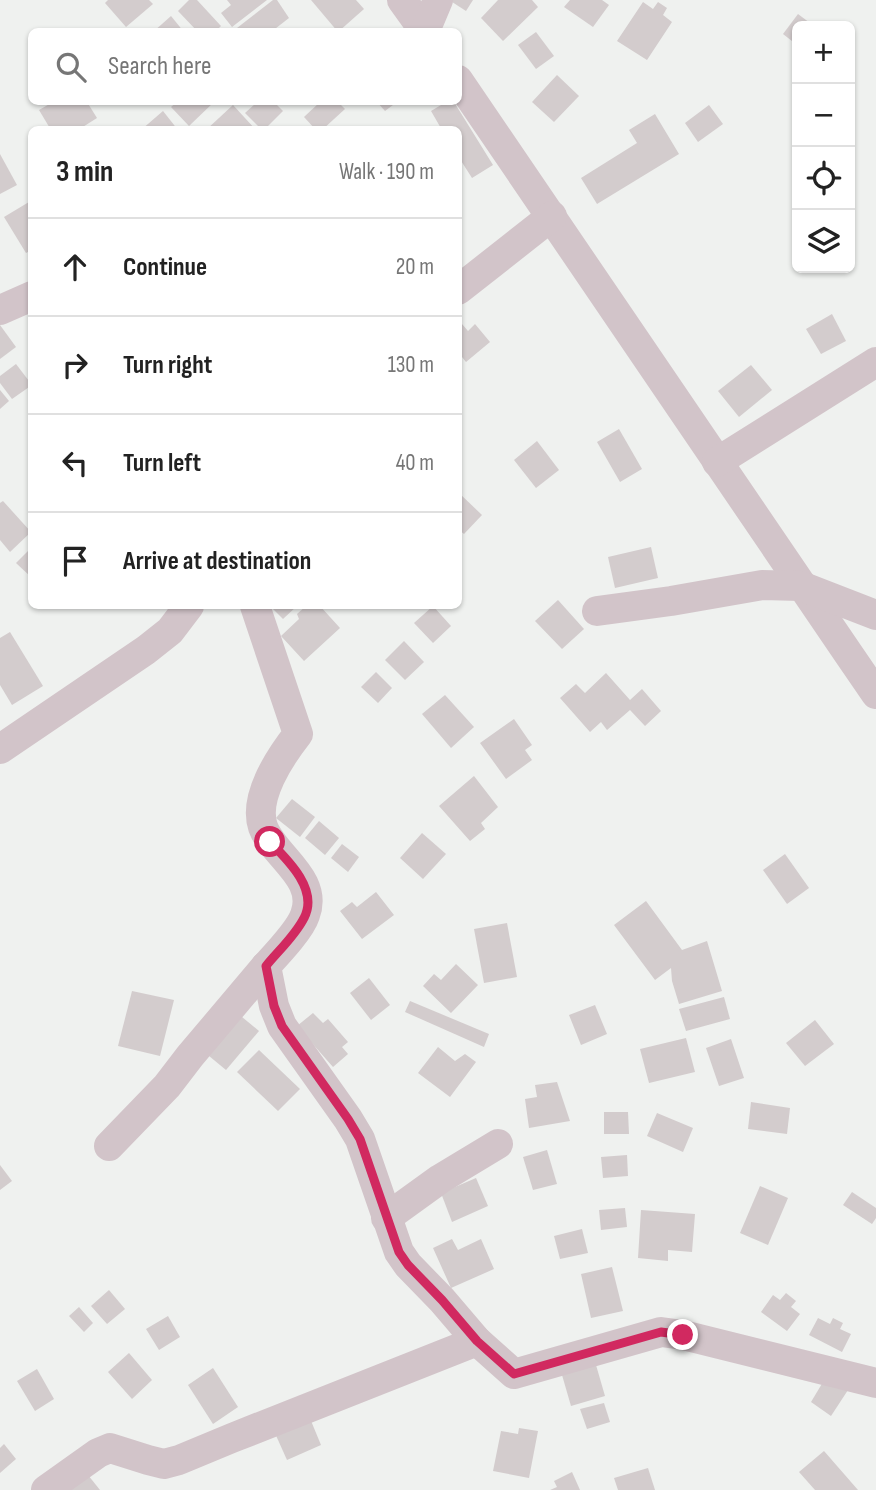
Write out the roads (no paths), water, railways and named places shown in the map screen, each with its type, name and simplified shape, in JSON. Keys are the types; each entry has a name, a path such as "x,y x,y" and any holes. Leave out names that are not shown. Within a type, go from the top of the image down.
{"street":[{"path":"402,0 423,28"},
{"path":"426,28 438,0"},
{"path":"462,86 876,694"},
{"path":"462,287 552,216"},
{"path":"0,310 28,298"},
{"path":"716,462 876,362"},
{"path":"597,611 762,585 802,586 876,615"},
{"path":"0,749 146,650 170,631 187,609"},
{"path":"109,1146 167,1086 305,916 308,902 306,889 287,860 270,842 262,825 261,806 272,773 298,734 256,609"},
{"path":"266,966 274,1006 282,1026 360,1139 399,1252 477,1341 514,1374 661,1332 683,1335 876,1383"},
{"path":"386,1218 440,1179 498,1144"},
{"path":"46,1490 98,1453 110,1448 164,1464 179,1460 477,1341"}]}
